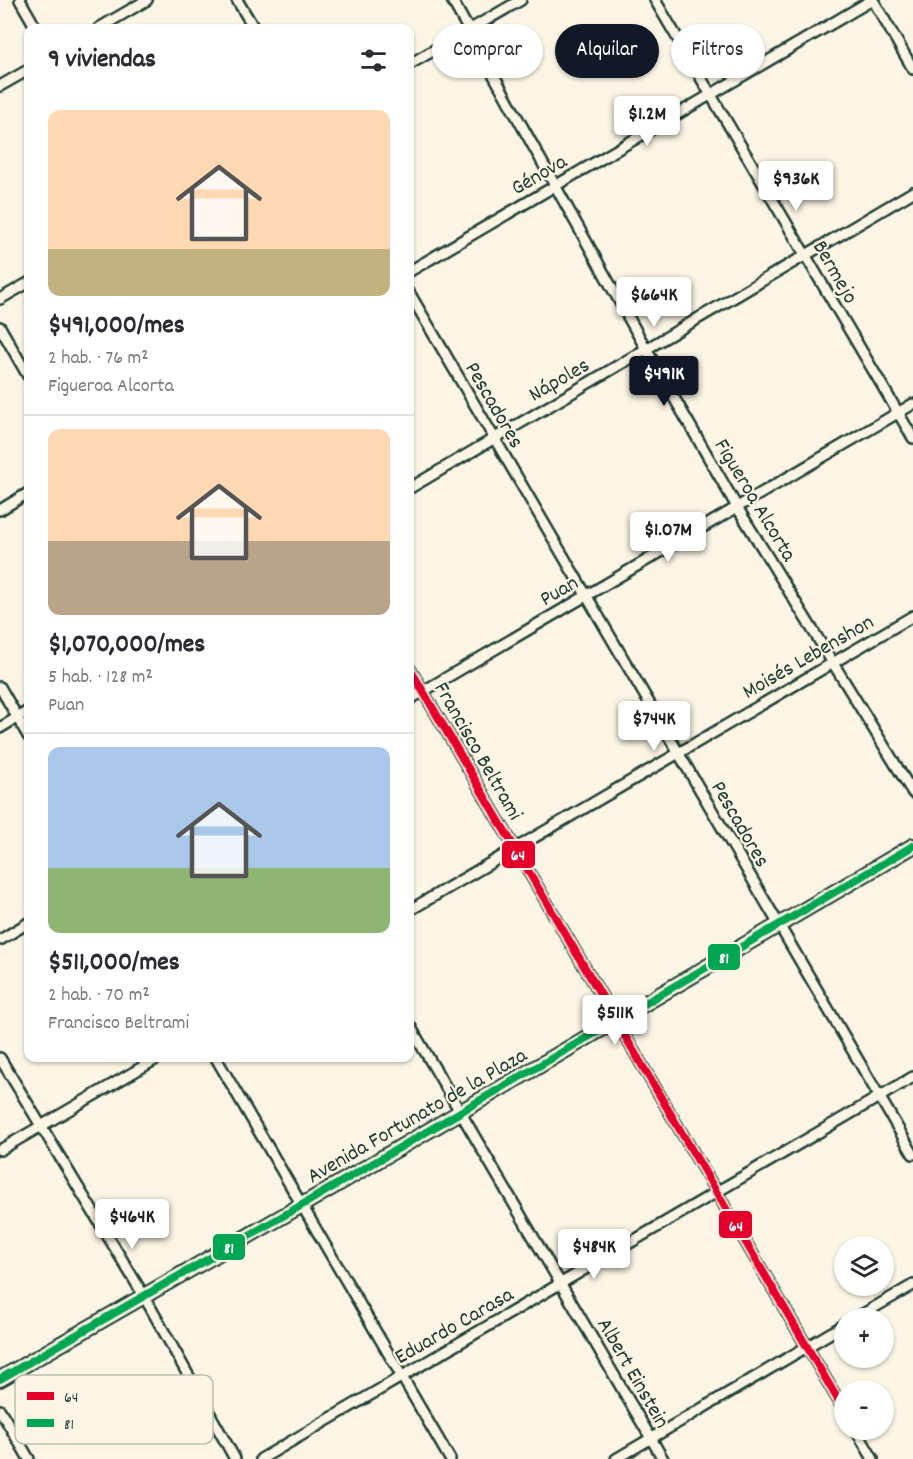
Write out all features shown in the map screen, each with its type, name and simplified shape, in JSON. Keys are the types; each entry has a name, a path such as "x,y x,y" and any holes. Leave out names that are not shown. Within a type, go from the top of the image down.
{"main road":[{"name":"Avenida Fortunato de la Plaza","path":"0,1379 302,1205 913,846"}],"street":[{"path":"20,0 34,24"},
{"path":"106,24 147,0"},
{"path":"237,0 252,24"},
{"name":"Figueroa Alcorta","path":"452,0 465,24"},
{"path":"481,24 521,0"},
{"name":"Bermejo","path":"655,0 913,438"},
{"path":"873,0 913,69"},
{"name":"Génova","path":"414,269 873,0"},
{"path":"414,62 432,52"},
{"path":"0,86 24,71"},
{"name":"Figueroa Alcorta","path":"496,78 646,349 737,507 913,793"},
{"name":"Nápoles","path":"414,486 913,192"},
{"path":"0,299 24,285"},
{"name":"Pescadores","path":"414,301 913,1154"},
{"path":"0,327 24,369"},
{"name":"Puan","path":"414,697 913,404"},
{"path":"0,510 24,495"},
{"name":"Moisés Lebenshon","path":"414,908 913,616"},
{"name":"Francisco Beltrami","path":"414,676 834,1393"},
{"path":"0,687 24,728"},
{"path":"0,728 24,713"},
{"path":"0,940 24,925"},
{"name":"Albert Einstein","path":"414,1033 663,1459"},
{"path":"0,1058 144,1296 188,1375"},
{"path":"0,1150 151,1062"},
{"path":"218,1062 450,1459"},
{"name":"Eduardo Carasa","path":"261,1459 913,1077"},
{"path":"873,1308 913,1285"},
{"path":"616,1459 834,1331"},
{"path":"0,1410 15,1435"},
{"path":"213,1420 235,1459"},
{"path":"862,1440 873,1459"},
{"path":"20,1444 29,1459"}],"transit line":[{"name":"64","path":"414,676 834,1393"},
{"name":"81","path":"0,1379 302,1205 913,846"}]}
